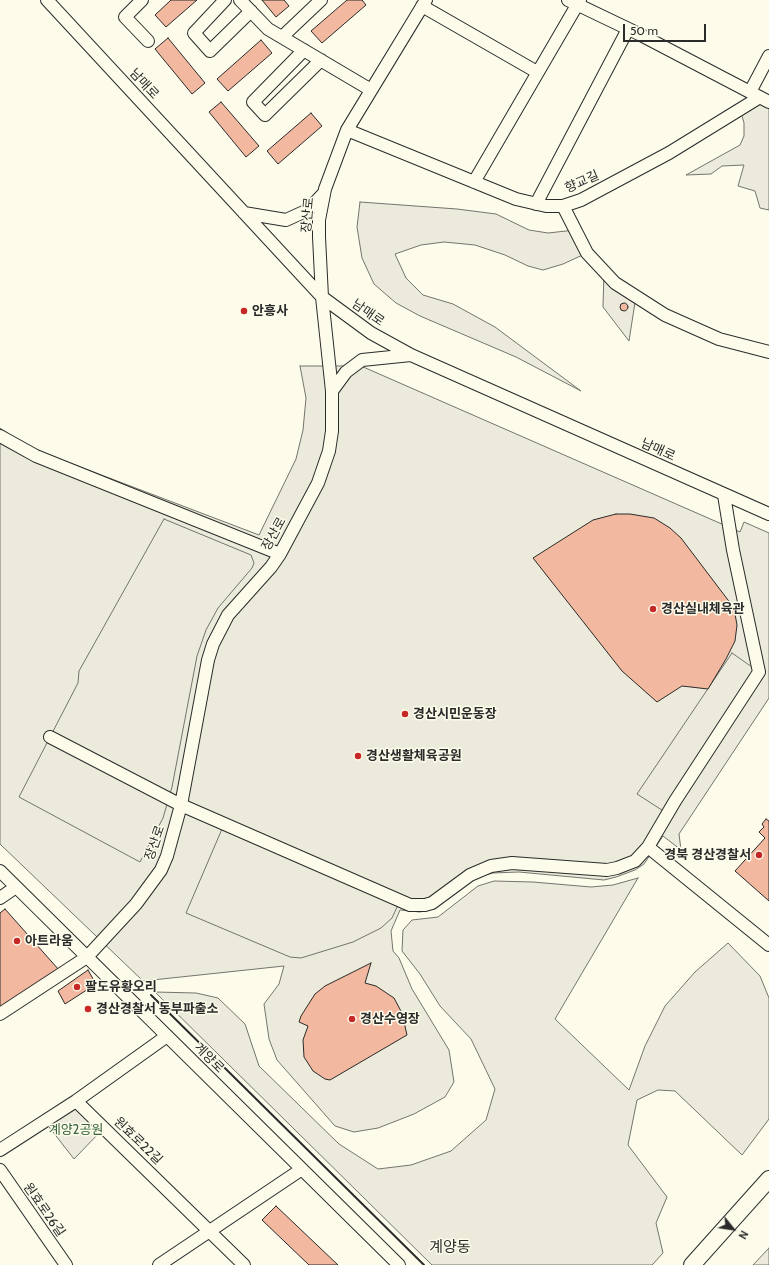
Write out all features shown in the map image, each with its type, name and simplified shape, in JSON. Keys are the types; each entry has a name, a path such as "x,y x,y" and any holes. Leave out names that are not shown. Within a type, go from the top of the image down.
{"main road":[{"path":"692,1265 769,1179"}],"street":[{"name":"남매로","path":"47,0 322,297 371,333 411,356 769,514"},
{"path":"142,0 125,17 148,41"},
{"path":"225,0 194,33 210,51 251,11"},
{"path":"240,0 268,29 372,90"},
{"path":"282,37 317,1"},
{"path":"474,182 576,1 759,97 769,56"},
{"path":"424,3 537,72"},
{"name":"장산로","path":"0,1014 87,957 124,919 161,870 173,838 181,805 208,660 213,644 228,614 271,567 280,554 324,470 332,431 332,391 322,297 319,220 324,193 347,130 424,3"},
{"path":"536,204 628,29"},
{"path":"304,50 253,102 265,114 321,60"},
{"name":"향교길","path":"347,130 516,199 536,204 563,206 581,200 669,153 759,97"},
{"path":"244,213 286,220 308,210 324,193"},
{"path":"563,206 587,253 615,283 665,315 719,338 769,352"},
{"path":"332,391 346,372 362,360 411,356"},
{"path":"0,436 36,456 280,554"},
{"path":"50,737 181,805 410,905 425,905 432,903 470,875 491,866 512,863 606,870 617,868 636,861 648,847 759,672 733,550 724,494"},
{"path":"648,847 769,945"},
{"name":"계양로","path":"0,871 399,1265"},
{"path":"0,898 16,887"},
{"path":"0,1150 76,1101 168,1036"},
{"name":"원효로22길","path":"76,1101 244,1265"},
{"path":"159,1265 302,1169"},
{"name":"원효로26길","path":"0,1170 66,1265"}],"green space":[{"path":"769,102 769,210 760,208 755,191 738,186 744,165 722,166 711,174 686,175 740,145 744,136 744,123 740,109"},
{"path":"360,202 457,209 496,214 529,230 548,233 575,230 587,253 563,264 543,270 528,266 505,255 475,245 444,242 421,245 395,254 406,278 423,295 453,304 495,327 581,391 516,357 420,316 396,303 374,284 362,258 357,227"},
{"path":"604,271 636,296 629,341 603,307"},
{"name":"경산생활체육공원","path":"300,366 361,366 740,532 744,522 769,533 769,698 679,834 681,850 663,836 644,864 635,870 616,877 604,880 519,872 493,873 477,877 433,909 420,912 400,910 391,931 393,951 399,958 412,989 449,1050 454,1082 445,1097 414,1114 378,1128 354,1132 335,1126 277,1060 269,1039 264,1004 279,984 284,966 143,981 0,844 0,428 26,446 259,535 296,459 303,430 306,398"},
{"path":"638,878 555,1019 629,1090 645,1046 665,1006 695,972 728,943 760,976 769,998 769,1119 742,1155 675,1091 658,1090 637,1100 628,1145 667,1197 656,1223 663,1253 652,1265 432,1265 155,992 196,993 218,998 245,1024 259,1066 339,1144 378,1169 411,1165 451,1151 486,1120 495,1089 471,1039 440,1006 420,974 402,951 403,930 412,920 438,917 478,886 494,881 533,882 591,887 613,885"},
{"name":"계양2공원","path":"76,1104 102,1130 74,1159 46,1123"},
{"path":"769,1248 769,1265 753,1265"}],"shaded area":[{"path":"164,519 251,555 254,563 252,568 218,608 206,630 197,656 172,787 163,818 140,862 19,797 78,683 79,671"},
{"path":"732,653 759,672 668,814 637,794"},
{"path":"222,829 398,905 392,918 381,928 353,942 301,958 290,957 186,913"}],"building":[{"path":"171,0 197,0 166,27 155,15"},
{"path":"262,0 284,0 289,6 276,17"},
{"path":"347,0 362,0 366,5 322,43 311,31"},
{"path":"168,38 205,83 192,94 155,49"},
{"path":"261,40 272,53 228,91 217,79"},
{"path":"221,102 259,146 246,157 209,112"},
{"path":"311,113 322,126 278,164 267,151"},
{"path":"622,303 626,303 628,307 626,311 622,311 620,309 620,305"},
{"name":"경산실내체육관","path":"616,514 630,514 654,518 670,528 681,538 731,604 737,625 735,641 708,689 682,686 657,702 622,671 533,558 593,520"},
{"name":"경북 경산경찰서","path":"766,819 769,821 769,901 735,871 765,838 759,832 764,827 762,824"},
{"name":"아트라움","path":"5,909 59,970 0,1008 0,913"},
{"name":"경산수영장","path":"371,963 365,983 376,986 394,998 402,1013 407,1035 330,1080 325,1079 313,1071 304,1057 303,1040 308,1026 299,1022 301,1016 315,994 325,986"},
{"name":"팔도유황오리","path":"88,970 96,984 65,1004 58,991"},
{"path":"276,1206 338,1265 309,1265 262,1220"}],"wall":[{"path":"151,995 424,1265"}],"place":[{"name":"안흥사","path":"244,311"},
{"name":"경산실내체육관","path":"653,609"},
{"name":"경산시민운동장","path":"405,714"},
{"name":"경산생활체육공원","path":"358,756"},
{"name":"경북 경산경찰서","path":"759,855"},
{"name":"아트라움","path":"17,941"},
{"name":"팔도유황오리","path":"77,987"},
{"name":"경산경찰서 동부파출소","path":"88,1009"},
{"name":"경산수영장","path":"352,1019"}],"district":[{"name":"계양동","path":"450,1248"}]}
